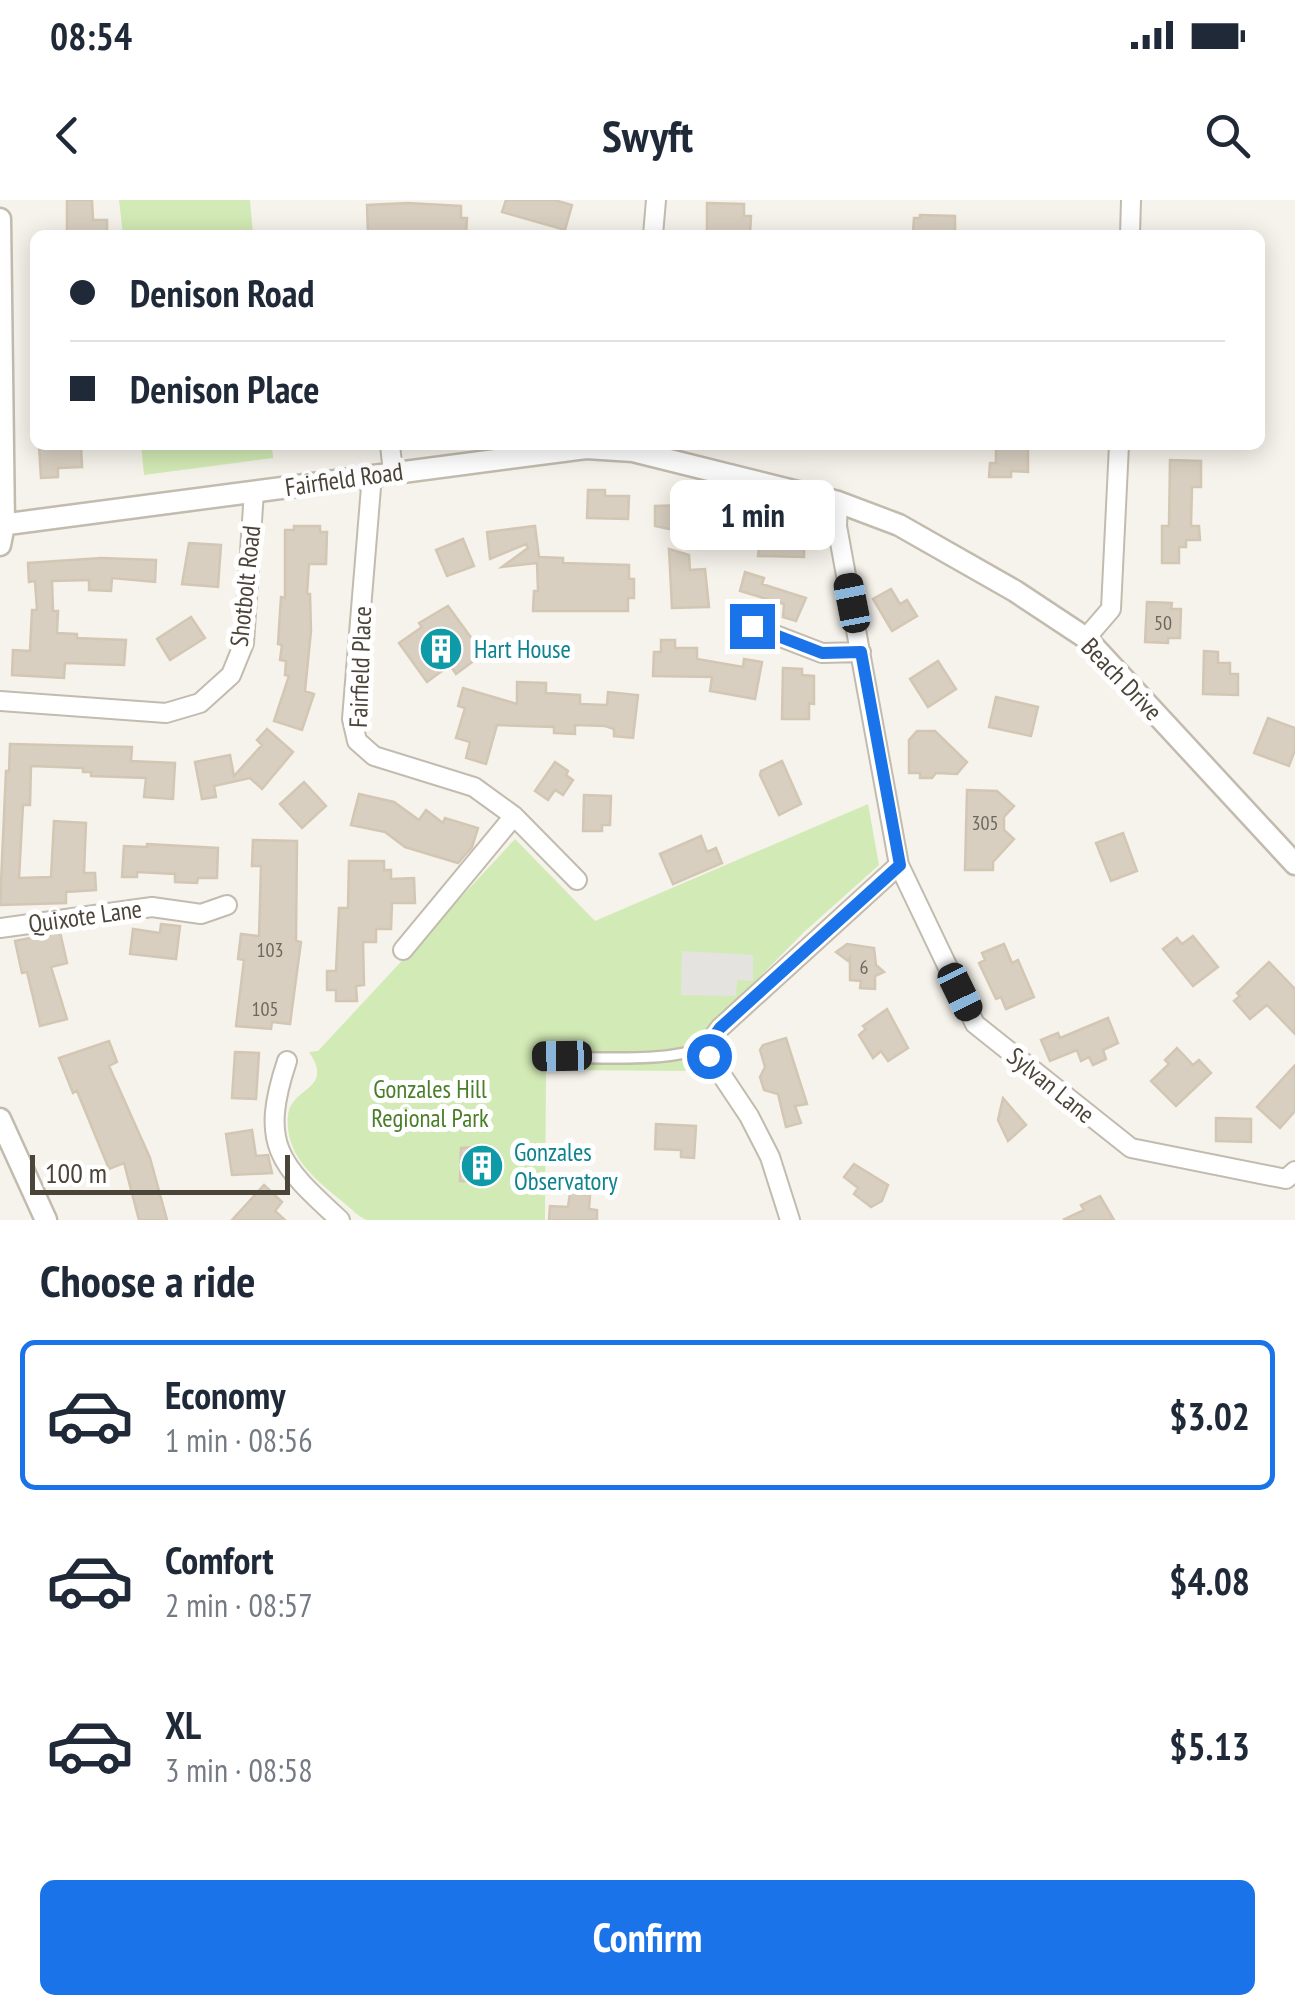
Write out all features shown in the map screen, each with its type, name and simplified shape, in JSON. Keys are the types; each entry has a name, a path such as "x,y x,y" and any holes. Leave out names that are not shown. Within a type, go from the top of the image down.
{"street":[{"path":"1130,230 1132,200"},
{"path":"652,203 653,230"},
{"path":"0,219 1,532"},
{"path":"382,474 389,450"},
{"name":"Fairfield Road","path":"1,532 254,492 570,450"},
{"name":"Fairfield Road","path":"641,450 861,510"},
{"path":"1086,638 1110,609 1119,450"},
{"name":"Fairfield Place","path":"382,474 352,719 357,741 374,756 474,787 514,816 577,880"},
{"name":"Shotbolt Road","path":"0,701 166,713 200,703 231,675 244,643 254,492"},
{"path":"790,1220 770,1157 749,1116 709,1056 708,1044 720,1028 900,865 837,526 838,502"},
{"name":"Beach Drive","path":"861,510 899,525 982,572 1086,638 1295,864"},
{"path":"752,626 822,653 861,652"},
{"path":"403,950 514,816"},
{"name":"Sylvan Lane","path":"900,865 975,1024 1130,1148 1286,1179 1295,1170"},
{"name":"Quixote Lane","path":"0,928 152,907 201,914 227,904"},
{"path":"287,1061 274,1101 275,1137 289,1170 340,1220"},
{"path":"0,1119 46,1220"}],"lane":[{"path":"542,1057 672,1056 695,1052 708,1044"}],"green space":[{"path":"119,200 250,200 253,230 122,230"},
{"path":"142,450 272,450 273,458 144,475"},
{"name":"Gonzales Hill Regional Park","path":"868,804 879,865 803,933 684,1054 698,1055 702,1071 546,1070 545,1220 367,1220 322,1184 296,1154 288,1115 296,1099 315,1081 316,1064 309,1052 318,1051 515,839 595,921"}],"shaded area":[{"path":"682,951 753,955 753,981 737,980 736,996 681,995"}],"building":[{"path":"67,200 92,200 93,220 107,220 107,230 67,230"},
{"path":"506,200 554,200 572,205 565,230 502,212"},
{"path":"707,203 744,204 744,216 751,216 750,230 707,230"},
{"path":"367,205 461,206 461,218 467,218 466,230 368,230"},
{"path":"955,216 955,230 913,230 914,218"},
{"path":"39,450 81,450 82,467 58,468 58,477 41,478"},
{"path":"996,450 1028,450 1028,472 1011,471 1011,477 989,477 990,463 996,463"},
{"path":"1170,460 1201,461 1201,487 1192,487 1191,526 1199,526 1200,540 1186,540 1186,547 1179,547 1179,563 1162,563 1162,526 1169,526"},
{"path":"588,490 605,490 605,496 629,496 628,519 587,518"},
{"path":"689,505 689,509 749,521 747,531 804,533 804,557 758,556 759,548 655,526 655,506"},
{"path":"294,526 320,526 320,532 327,532 326,564 309,564 311,631 305,691 314,694 302,730 274,721 289,676 285,675 286,661 280,660 282,645 278,644 281,597 285,598 285,530 294,530"},
{"path":"535,526 539,557 563,558 563,563 629,565 634,598 628,598 628,611 533,611 534,591 538,591 537,563 502,567 528,548 526,544 490,559 487,532"},
{"path":"463,539 474,566 447,576 436,550"},
{"path":"189,543 221,545 218,587 182,584"},
{"path":"669,549 689,555 690,570 705,569 709,607 672,608"},
{"path":"101,558 156,560 155,582 112,578 111,591 89,590 89,580 52,581 53,611 58,611 57,633 126,640 124,665 65,663 64,678 12,675 13,650 30,651 32,610 37,610 35,581 29,582 28,563"},
{"path":"745,572 764,578 762,584 806,598 796,621 783,617 784,604 740,591"},
{"path":"891,589 900,604 907,600 917,616 892,631 873,599"},
{"path":"1147,602 1172,603 1171,609 1181,609 1180,638 1168,638 1168,643 1145,642"},
{"name":"Hart House","path":"448,606 483,654 456,674 450,665 427,682 399,643 422,627 419,623"},
{"path":"191,617 205,638 170,660 157,639"},
{"path":"661,640 675,640 675,648 697,648 697,659 743,667 744,659 762,662 755,699 710,691 712,677 653,676 654,652 661,652"},
{"path":"1204,651 1218,652 1218,663 1230,663 1230,674 1238,674 1238,695 1203,694"},
{"path":"938,661 956,689 928,707 910,679"},
{"path":"783,668 802,669 802,675 814,676 814,704 809,703 809,719 782,719"},
{"path":"517,682 546,683 546,693 580,695 580,704 607,705 608,692 638,695 633,738 614,736 614,729 605,726 575,725 575,734 554,733 554,727 497,725 486,764 466,758 470,742 456,738 465,708 458,706 463,688 517,704"},
{"path":"996,697 1038,707 1031,736 989,727"},
{"path":"1268,718 1295,728 1295,750 1289,766 1254,753"},
{"path":"267,729 293,752 262,789 250,778 214,786 216,797 202,799 195,762 230,755 234,776 262,745 257,740"},
{"path":"917,731 935,731 967,762 957,774 936,773 932,778 920,778 920,773 909,773 909,740"},
{"path":"10,744 132,747 131,761 175,763 173,799 144,797 146,778 91,776 83,768 31,766 30,805 23,805 19,878 51,877 54,821 86,823 84,873 95,873 96,890 66,892 66,903 0,905"},
{"path":"782,761 801,804 779,815 760,775"},
{"path":"555,762 573,780 563,795 555,790 548,800 535,791"},
{"path":"304,782 326,806 302,828 280,804"},
{"path":"967,790 997,791 1014,806 1004,817 1004,830 1014,839 993,862 993,870 965,870"},
{"path":"359,794 394,802 419,820 426,810 443,823 445,818 478,828 472,847 458,863 405,847 385,832 351,825"},
{"path":"584,795 611,796 610,825 602,825 602,831 583,831"},
{"path":"1123,833 1137,871 1111,881 1096,843"},
{"path":"701,836 707,852 716,848 722,863 673,884 660,854"},
{"path":"253,840 297,841 296,941 301,942 290,1024 272,1022 271,1029 236,1026 244,960 238,959 241,934 259,936 261,866 252,866"},
{"path":"124,846 218,848 217,878 198,878 197,883 175,882 175,874 137,872 137,877 122,877"},
{"path":"349,861 384,861 384,870 391,870 391,879 414,878 415,903 392,903 391,929 376,929 376,942 363,942 364,985 356,986 357,1001 336,1001 336,990 327,990 327,971 336,971 339,908 348,908"},
{"path":"161,924 180,926 176,959 130,954 133,929 160,933"},
{"path":"60,932 67,963 51,967 67,1019 40,1026 15,941"},
{"path":"1193,936 1218,967 1193,986 1163,949 1177,938 1182,944"},
{"path":"847,944 874,948 876,965 884,972 875,976 875,989 860,988 861,981 850,980 850,958 848,961 836,952"},
{"path":"1004,944 1012,963 1018,960 1034,997 1006,1009 1001,997 996,999 979,963 985,960 982,953"},
{"path":"1269,962 1295,989 1295,1034 1267,1005 1250,1019 1234,1001 1240,996 1237,993"},
{"path":"887,1009 908,1048 888,1061 881,1051 873,1058 859,1035 866,1029 863,1026"},
{"path":"1108,1018 1118,1043 1103,1050 1106,1059 1093,1065 1089,1057 1081,1061 1077,1050 1050,1061 1041,1040 1058,1033 1060,1038"},
{"path":"786,1038 807,1104 795,1106 801,1123 786,1127 778,1094 764,1090 760,1077 765,1067 760,1050 763,1045"},
{"path":"109,1041 117,1062 109,1066 150,1158 167,1220 139,1220 124,1163 109,1169 59,1058"},
{"path":"1177,1048 1193,1065 1199,1060 1211,1073 1176,1106 1151,1081 1169,1064 1165,1060"},
{"path":"235,1052 259,1053 256,1099 232,1098"},
{"path":"1295,1065 1295,1111 1280,1128 1257,1107"},
{"path":"1003,1098 1026,1125 1008,1141 998,1120"},
{"path":"1216,1118 1251,1119 1251,1142 1216,1141"},
{"path":"656,1124 696,1126 694,1158 681,1157 681,1150 655,1149"},
{"path":"252,1130 256,1156 268,1155 272,1173 232,1175 226,1134"},
{"name":"Gonzales Observatory","path":"461,1148 494,1149 494,1182 460,1181"},
{"path":"854,1164 888,1185 882,1201 871,1207 854,1194 858,1188 844,1177"},
{"path":"264,1185 282,1202 275,1211 285,1220 232,1220"},
{"path":"570,1193 590,1195 589,1209 597,1210 597,1220 549,1220 550,1206 568,1207"},
{"path":"1100,1196 1114,1220 1063,1220 1084,1210 1081,1205"}],"place":[{"name":"Hart House","path":"441,649"},
{"name":"Gonzales Observatory","path":"482,1166"}],"route":[{"path":"709,1056 708,1044 720,1028 900,865 861,652 822,653 752,626"}]}
